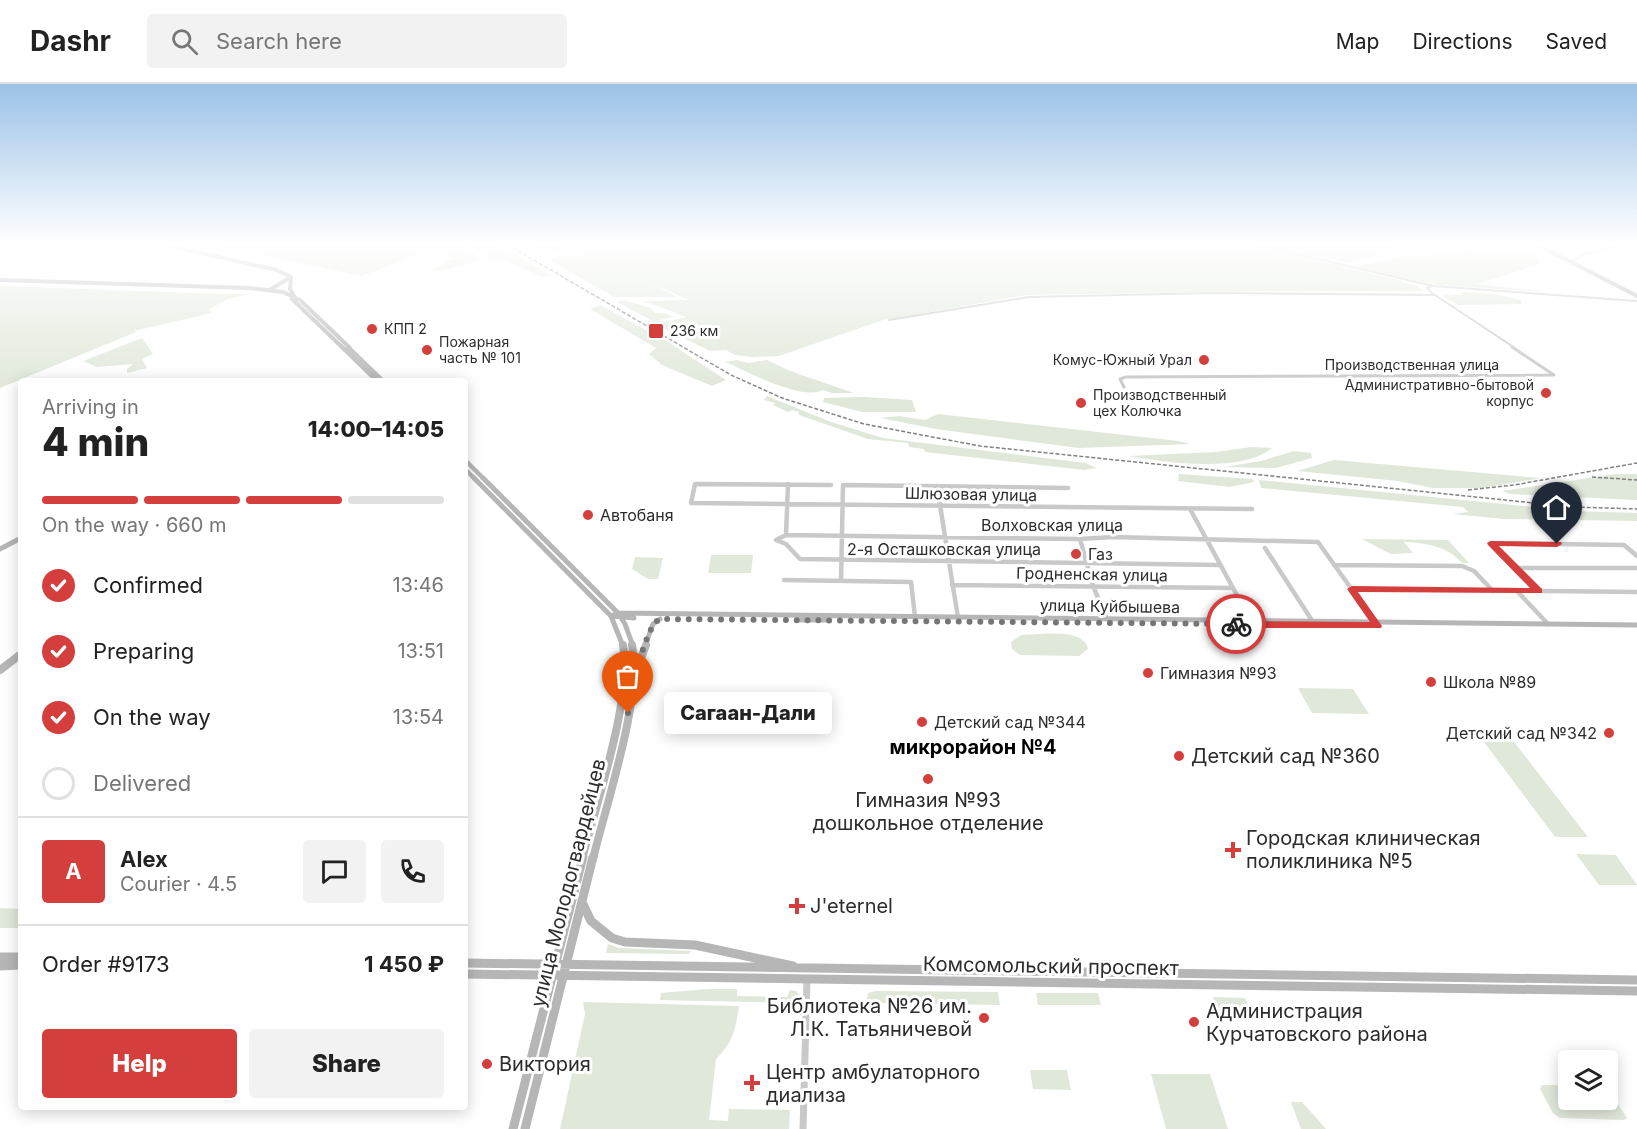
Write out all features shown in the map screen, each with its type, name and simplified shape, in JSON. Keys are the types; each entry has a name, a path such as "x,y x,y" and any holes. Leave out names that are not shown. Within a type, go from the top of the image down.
{"main road":[{"path":"277,294 295,302 339,341"},
{"path":"282,294 295,296 374,378"},
{"path":"359,361 379,378"},
{"name":"улица Молодогвардейцев","path":"468,463 524,524"},
{"name":"улица Молодогвардейцев","path":"468,472 617,615 632,641 635,673 627,721 525,1129"},
{"path":"0,549 18,540"},
{"name":"улица Молодогвардейцев","path":"513,1129 623,691 625,653 617,615"},
{"name":"улица Куйбышева","path":"617,615 660,619 750,617"},
{"name":"улица Куйбышева","path":"617,615 1637,627"},
{"name":"улица Куйбышева","path":"810,618 915,617 958,620"},
{"path":"635,673 653,624 660,619"},
{"path":"0,670 18,656"},
{"path":"581,901 591,921 612,938 625,942 695,945 807,969"},
{"path":"0,957 18,957"},
{"name":"Комсомольский проспект","path":"468,963 599,976 807,985 1637,992"},
{"path":"0,967 18,967"},
{"path":"599,976 595,974 597,970 633,970 642,967"},
{"name":"Комсомольский проспект","path":"566,971 642,967 1637,980"},
{"name":"Комсомольский проспект","path":"468,974 553,970"}],"street":[{"path":"889,320 1038,296 1167,294"},
{"path":"1297,294 1435,295"},
{"path":"1539,294 1637,301"},
{"name":"Производственная улица","path":"1124,387 1120,379 1554,375 1435,295"},
{"name":"Шлюзовая улица","path":"788,484 695,484 691,504 1251,509"},
{"path":"786,535 788,484 831,485"},
{"path":"841,581 843,485 1068,488"},
{"path":"937,486 938,506 958,620"},
{"path":"1190,509 1252,623"},
{"name":"Волховская улица","path":"786,535 1080,539 1113,537 1318,542 1334,565"},
{"name":"2-я Осташковская улица","path":"786,535 776,540 786,544 800,559 1220,565"},
{"path":"1080,539 1094,586 1108,621"},
{"path":"1538,591 1491,543 1624,545 1637,556"},
{"path":"1265,548 1314,623"},
{"path":"1334,565 1376,624"},
{"path":"1334,565 1462,566 1474,571 1493,591"},
{"path":"1515,568 1637,568"},
{"path":"783,580 911,582 915,617"},
{"name":"Гродненская улица","path":"952,585 1233,588"},
{"path":"1352,589 1637,592"},
{"path":"1517,591 1550,626"},
{"path":"803,1129 807,985"}],"shaded area":[{"path":"0,294 251,294 228,299 209,309 212,313 134,331 136,332 24,378 18,378 18,381 0,388"},
{"path":"608,294 672,294 678,297 614,297"},
{"path":"675,294 1098,294 1026,295 883,320 779,356 752,357 735,355 726,350 710,351 655,324 687,317 643,301 689,300"},
{"path":"1494,294 1521,300 1522,304 1458,305 1441,295"},
{"path":"623,300 651,308 655,313 664,313 674,317 653,321 617,302"},
{"path":"600,305 668,342 726,380 712,386 662,365 649,354 656,348 590,309"},
{"path":"142,338 153,354 142,359 147,368 127,373 127,369 133,364 97,367 83,361"},
{"path":"737,360 748,363 767,360 790,371 854,393 832,393 823,390 802,392 789,389 725,362"},
{"path":"767,396 831,422 883,438 1086,463 1096,468 1084,470 925,452 924,449 909,447 908,443 868,439 799,415 799,412 792,410 788,412 773,405 775,403 764,400"},
{"path":"864,397 912,400 916,412 862,412 823,402 824,398"},
{"path":"938,414 1191,444 1078,448 936,429 881,418 899,416 925,420"},
{"path":"1251,447 1272,448 1259,456 1224,463 1182,463 1129,456 1216,452"},
{"path":"1294,451 1311,453 1312,458 1276,468 1224,467 1261,461"},
{"path":"1334,460 1539,478 1561,475 1482,488 1433,488 1398,481 1297,471"},
{"path":"1179,474 1253,479 1254,482 1230,487 1178,481"},
{"path":"1615,474 1637,474 1637,500 1510,494 1502,491"},
{"path":"1259,480 1575,511 1637,513 1637,521 1504,519 1453,514 1468,512 1463,507 1261,488"},
{"path":"1362,539 1448,540 1469,563 1462,563 1443,549 1427,544 1404,542 1413,553 1391,554"},
{"path":"711,555 753,555 751,573 708,573"},
{"path":"635,557 663,558 658,579 648,579 632,569"},
{"path":"1021,635 1070,635 1085,642 1088,649 1079,656 1020,655 1012,649 1011,642"},
{"path":"1298,688 1353,689 1369,714 1312,713"},
{"path":"1481,738 1511,738 1588,837 1555,837"},
{"path":"1576,854 1616,855 1637,885 1599,885"},
{"path":"0,908 18,909 18,928 0,928"},
{"path":"608,944 619,948 691,951 689,954 606,953"},
{"path":"737,989 737,996 787,997 790,990 800,995 802,1003 660,1000 661,993"},
{"path":"876,991 998,992 1000,1005 866,1003 868,993"},
{"path":"1036,993 1098,993 1101,1005 1038,1005"},
{"path":"1213,997 1245,998 1250,1010 1217,1009"},
{"path":"583,1002 739,1006 733,1035 716,1059 709,1120 728,1121 729,1109 790,1110 789,1129 560,1129 585,1014"},
{"path":"1030,1070 1067,1070 1071,1090 1033,1089"},
{"path":"1151,1074 1210,1074 1228,1129 1166,1129"},
{"path":"1542,1085 1558,1085 1558,1110 1618,1110 1618,1104 1627,1118 1624,1120 1560,1118 1553,1113 1540,1089"},
{"path":"1291,1102 1302,1102 1326,1129 1301,1129"}],"railway":[{"path":"592,294 731,375 782,398 864,424 980,446 1573,507 1637,509"},
{"path":"1468,490 1514,485 1637,463"},
{"path":"1592,477 1637,480"}],"way so far":[{"path":"628,713 635,673 646,647 651,627 660,619 1236,624"}],"place":[{"name":"КПП 2","path":"372,329"},
{"name":"236 км","path":"656,331"},
{"name":"Пожарная часть № 101","path":"427,350"},
{"name":"Комус-Южный Урал","path":"1204,360"},
{"name":"Административно-бытовой корпус","path":"1546,393"},
{"name":"Производственный цех Колючка","path":"1081,403"},
{"name":"Автобаня","path":"588,515"},
{"name":"Газ","path":"1076,554"},
{"name":"Гимназия №93","path":"1148,673"},
{"name":"Школа №89","path":"1431,682"},
{"name":"Сагаан-Дали","path":"628,713"},
{"name":"Детский сад №344","path":"922,722"},
{"name":"Детский сад №342","path":"1609,733"},
{"name":"Детский сад №360","path":"1179,756"},
{"name":"Гимназия №93 дошкольное отделение","path":"928,779"},
{"name":"Городская клиническая поликлиника №5","path":"1233,850"},
{"name":"J'eternel","path":"797,906"},
{"name":"Библиотека №26 им. Л.К. Татьяничевой","path":"984,1018"},
{"name":"Администрация Курчатовского района","path":"1194,1022"},
{"name":"Виктория","path":"487,1064"},
{"name":"Центр амбулаторного диализа","path":"752,1083"}],"district":[{"name":"микрорайон №4","path":"973,747"}],"route":[{"path":"1236,624 1377,626 1352,589 1538,591 1491,543 1557,544"}]}
